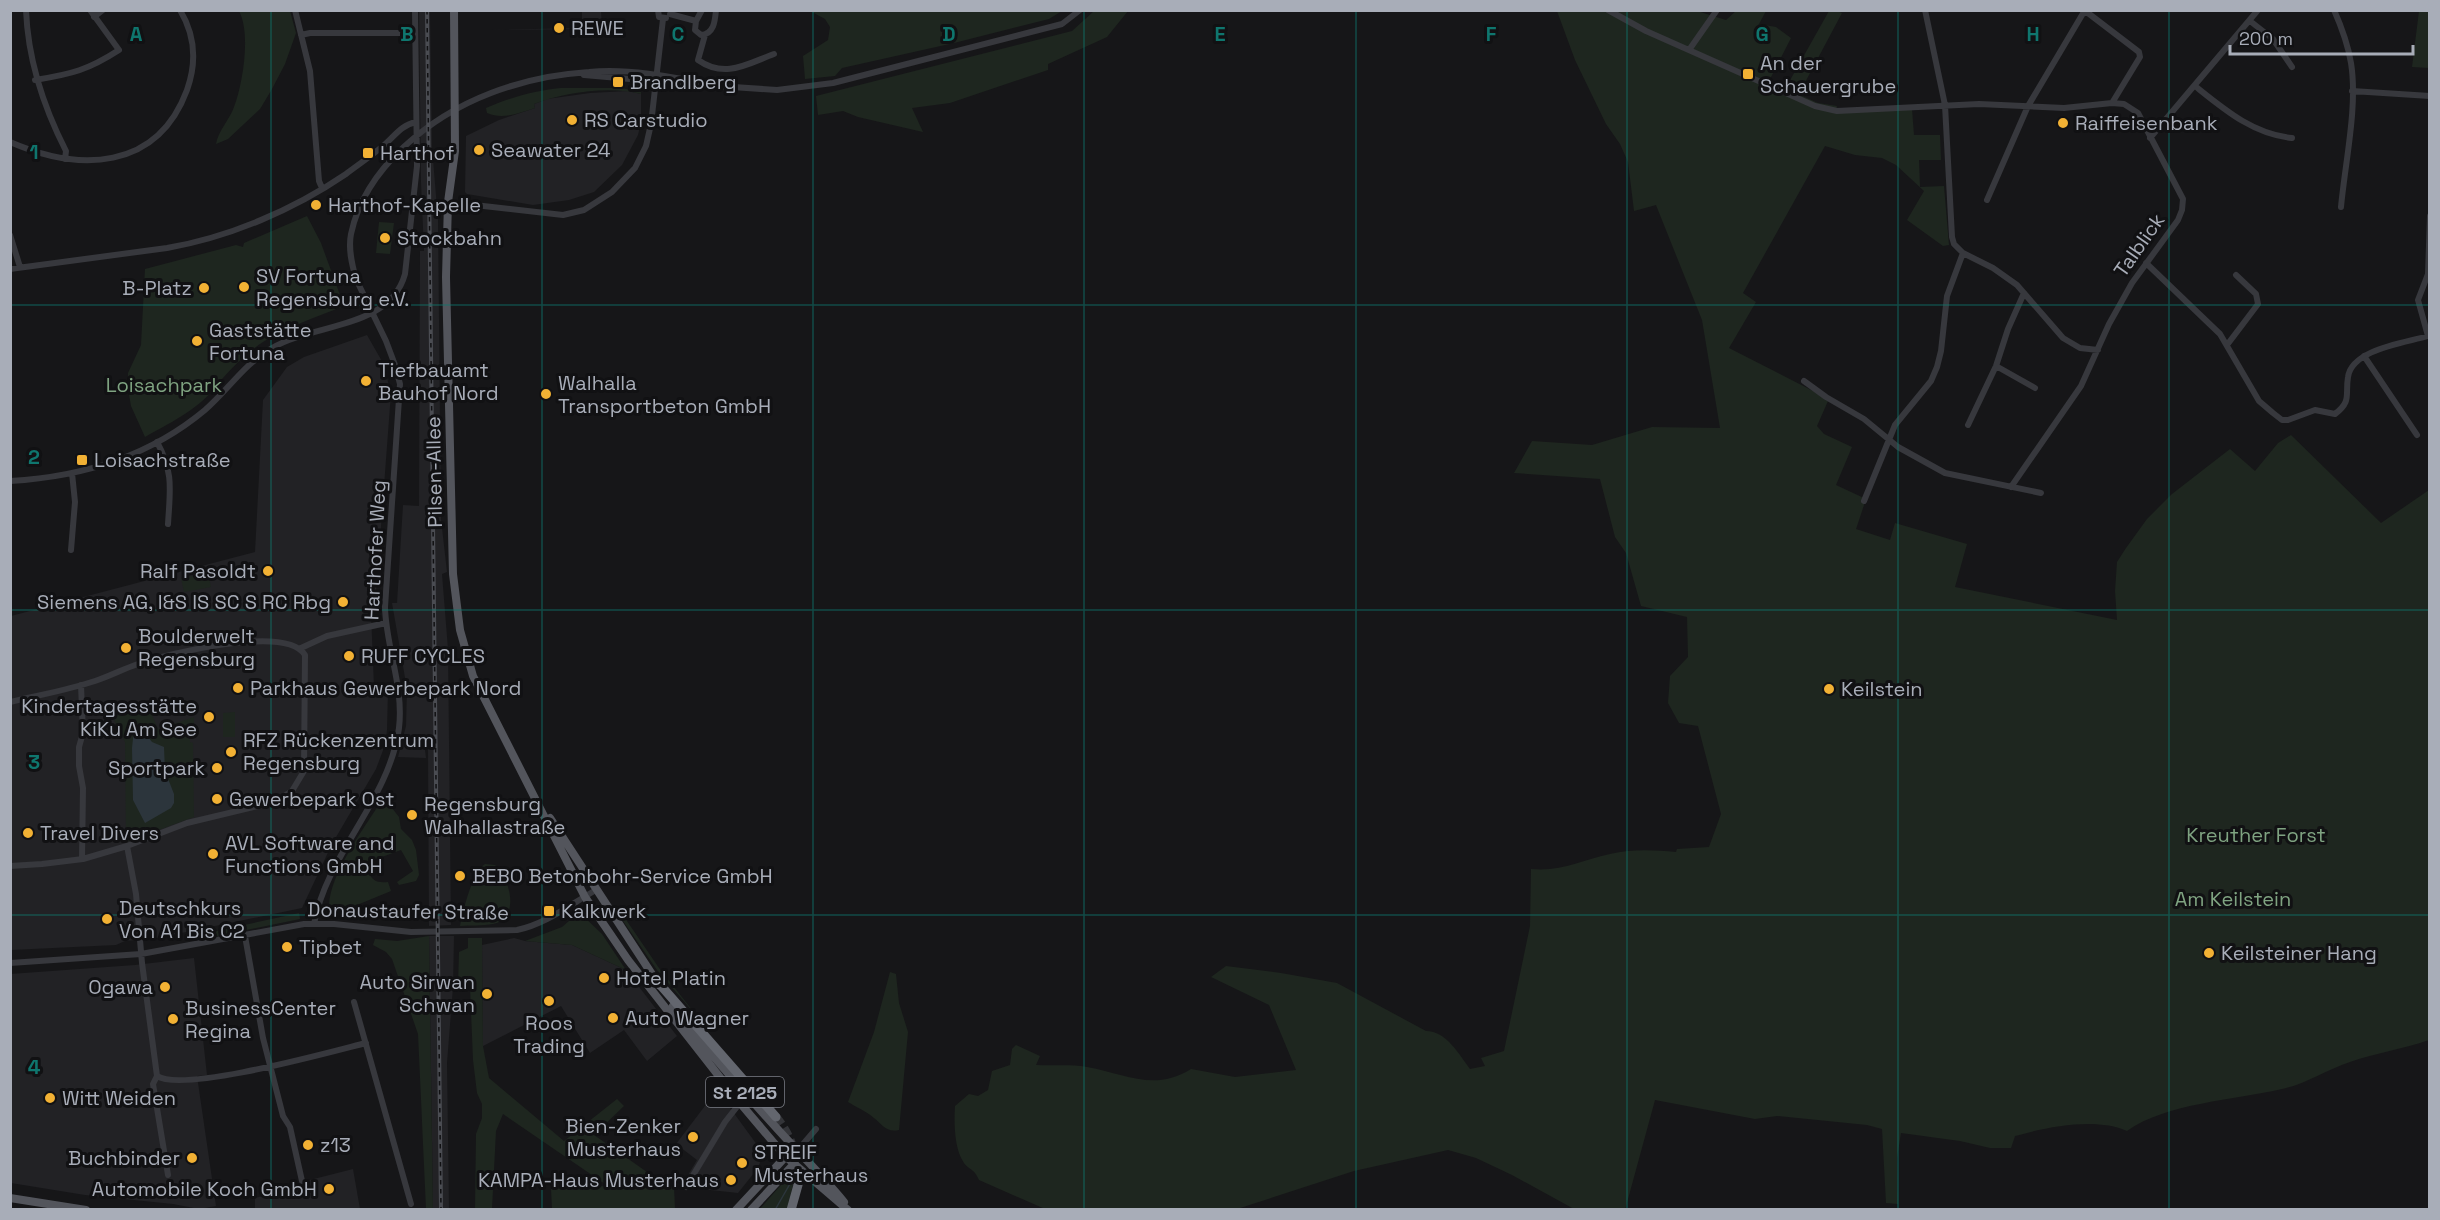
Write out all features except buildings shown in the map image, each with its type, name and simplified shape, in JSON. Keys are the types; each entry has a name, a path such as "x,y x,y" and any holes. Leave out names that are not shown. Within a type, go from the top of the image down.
{"highway":[{"path":"656,980 776,1118"},
{"path":"791,1209 798,1185"}],"main road":[{"name":"Pilsen-Allee","path":"454,10 455,151 448,202 446,277 453,574 456,607 473,676 585,897"},
{"name":"Pilsen-Allee","path":"523,775 596,890"},
{"path":"596,890 656,980"},
{"name":"St 2125","path":"585,897 622,952 740,1103 793,1165 849,1209"},
{"path":"622,952 631,945"},
{"name":"St 2125","path":"656,980 693,1031 772,1124 798,1150 849,1209"},
{"path":"736,1209 785,1156 798,1150"},
{"path":"751,1209 793,1165 798,1150"},
{"path":"10,1198 86,1209"}],"street":[{"path":"26,10 27,34 35,80 66,151 65,159"},
{"path":"35,80 74,74 95,66 120,50 92,14 103,10"},
{"path":"10,142 42,154 65,159 104,159 134,152 157,138 171,120 186,93 193,65 192,39 180,10"},
{"path":"295,10 310,71 319,181 322,189"},
{"path":"10,481 72,473 106,465 157,442 183,427 204,410 226,391 249,364 270,349 296,337 372,314 393,300 405,274 416,181 415,10"},
{"path":"702,10 696,21 695,30 705,35"},
{"path":"716,10 713,29 705,35 698,60 709,67 730,70 774,54"},
{"name":"Harthofer Weg","path":"314,924 326,888 381,784 396,743 400,720 400,696 386,623 385,602 400,384 395,365 356,279 352,266 351,242 361,208 381,175 398,154 422,132 470,102 509,87 590,71 777,90 833,83 1062,24 1080,10"},
{"name":"Talblick","path":"1608,10 1646,31 1689,50 1815,105 1837,111 1994,104 2064,108 2112,103 2131,107 2138,113 2183,200 2178,220 2146,263 2121,303 2069,406 2011,487"},
{"path":"1689,50 1717,10"},
{"path":"1925,10 1945,105 1954,244 1964,253 2007,277 2063,338 2080,348 2098,350"},
{"path":"2150,138 2258,10"},
{"path":"2334,10 2345,36 2350,56 2352,91 2351,123 2340,207"},
{"path":"657,11 659,17 663,19"},
{"path":"1987,200 2028,106 2084,11 2139,52 2140,57 2112,103"},
{"path":"663,19 667,18 669,12 696,21"},
{"path":"448,202 552,214 573,213 593,206 628,176 640,158 649,135 663,19"},
{"path":"2250,21 2273,39 2292,67"},
{"path":"301,35 310,33 415,33"},
{"path":"2195,86 2251,127 2271,135 2292,138"},
{"path":"2352,91 2430,96"},
{"path":"10,268 188,244 268,216 322,189 384,145 400,129 416,122"},
{"path":"2146,263 2220,334 2259,401 2282,420 2315,410 2335,414 2344,407 2347,400 2351,366 2372,352 2428,336 2418,300 2428,274 2430,216"},
{"path":"10,235 20,267"},
{"path":"1864,501 1895,425 1930,381 1937,368 1947,296 1964,253"},
{"path":"2227,345 2258,304 2256,294 2236,275"},
{"path":"1968,426 1996,366 2008,329 2024,293"},
{"path":"2364,356 2417,435"},
{"path":"1996,366 2035,388"},
{"path":"1804,381 1826,398 1864,419 1898,447 1945,473 2041,493"},
{"path":"157,442 169,471 168,525"},
{"path":"71,550 75,502 72,473"},
{"path":"10,702 81,685 150,660 204,648 276,641 301,648 327,636 386,623"},
{"path":"10,866 82,859 127,846 187,823 275,802 287,796 302,777 305,765 306,662 301,648"},
{"path":"81,685 83,733 79,766 83,788 82,859"},
{"path":"127,846 135,887 157,1076 153,1084 168,1175"},
{"name":"Donaustaufer Straße","path":"10,963 141,954 314,924 411,932 517,930 532,926 596,890"},
{"path":"245,936 270,1066 283,1116 290,1127 302,1181"},
{"path":"354,1002 411,1204"},
{"path":"157,1076 166,1081 228,1076 366,1043"},
{"path":"686,1187 725,1122 740,1103"},
{"path":"798,1150 816,1129"}],"shaded area":[{"path":"419,11 430,11 432,147 438,220 441,519 447,572 442,574 448,649 451,925 429,926 428,750 425,750 426,758 398,757 406,726 407,689 392,603 397,603 403,505 419,506 420,251 424,251"},
{"path":"582,11 601,11 602,27 608,29 488,30 582,28"},
{"path":"628,91 641,94 641,122 638,135 622,165 594,192 569,200 533,205 465,192 466,136 499,120 535,108 534,104 547,99"},
{"path":"367,335 383,363 391,393 375,606 371,613 374,687 388,690 387,730 385,745 376,769 332,844 302,908 157,938 125,941 116,945 11,950 11,616 255,552 263,400 287,367 304,357"},
{"path":"136,722 152,742 164,747 165,771 174,794 174,803 171,808 145,823 133,800 134,729 132,724"},
{"path":"429,936 454,936 453,987 447,1063 449,1209 433,1209"},
{"path":"514,938 572,945 626,970 677,1036 647,1061 624,1030 590,1053 561,1006 483,1046 482,945"},
{"path":"194,958 207,1075 197,1076 216,1206 199,1209 11,1183 10,974 135,965"},
{"path":"717,1090 763,1153 758,1168 738,1193 682,1185 697,1160 676,1144"},
{"path":"353,1169 360,1209 255,1209 255,1198 295,1188 298,1183"}],"green space":[{"path":"813,10 1062,11 1049,19 842,68 835,76 805,79 803,56 828,40 830,27 825,19 812,12"},
{"path":"239,11 290,11 296,33 285,64 260,109 228,139 216,144 234,107 243,72 245,32"},
{"path":"1094,11 1128,11 1107,37 1048,64 1048,70 950,103 912,108 923,132 858,117 843,111 818,115 816,96 1072,31"},
{"name":"Kreuther Forst","path":"1557,11 1697,11 1726,20 1736,11 1766,11 1759,24 1776,27 1791,38 1769,81 1818,103 1837,106 1835,112 1912,109 1914,135 1940,135 1941,160 1919,160 1920,187 1944,186 1949,245 1943,246 1907,220 1924,191 1896,165 1882,158 1855,155 1825,146 1743,293 1756,302 1729,348 1828,401 1817,426 1824,434 1852,447 1836,485 1866,499 1856,529 1890,540 1895,523 1967,544 1955,587 2117,620 2115,591 2117,562 2147,519 2172,494 2230,449 2255,471 2278,443 2291,435 2381,523 2429,490 2429,1040 2350,1062 2291,1087 2181,1108 2161,1114 2127,1131 2115,1127 2086,1124 2042,1129 2015,1136 2011,1148 1990,1148 1960,1141 1901,1133 1897,1158 1898,1204 1886,1203 1882,1129 1867,1125 1777,1116 1755,1119 1655,1100 1625,1210 1574,1209 1476,1158 1448,1150 1354,1171 1237,1209 1045,1209 979,1180 964,1163 956,1143 955,1106 969,1094 978,1096 988,1090 992,1071 1010,1065 1012,1049 1016,1045 1040,1056 1036,1065 1081,1066 1140,1079 1165,1079 1178,1076 1191,1069 1235,1077 1296,1070 1269,1005 1211,977 1226,966 1337,983 1426,1031 1440,1035 1457,1050 1470,1069 1485,1066 1481,1058 1504,1051 1530,926 1531,869 1552,869 1626,851 1676,852 1677,849 1709,847 1721,814 1698,726 1679,723 1668,703 1670,676 1688,657 1687,617 1641,606 1626,553 1615,537 1600,479 1514,473 1532,441 1592,445 1652,427 1720,428 1702,320 1656,205 1634,211 1628,162 1620,144 1606,124 1575,60"},
{"path":"1829,11 1842,13 1801,90 1789,82"},
{"path":"2419,11 2429,11 2429,68 2412,67"},
{"path":"561,88 621,88 641,92 641,94 615,90 588,91 546,100 534,104 535,108 511,115 499,116 487,113 486,108 504,101"},
{"name":"SV Fortuna Regensburg e.V.","path":"307,216 321,243 344,306 292,326 263,342 236,364 199,404 145,437 131,406 128,373 141,345 145,269 236,245 243,247 244,243"},
{"name":"Stockbahn","path":"379,222 394,223 390,254 376,253"},
{"path":"208,573 211,587 184,592 181,578"},
{"path":"135,706 139,712 149,708 158,729 194,717 194,737 190,737 190,742 193,743 194,817 126,842 125,742 112,716"},
{"path":"235,712 235,737 223,737 223,713"},
{"path":"381,801 392,808 399,817 401,829 412,840 416,850 419,875 416,881 399,885 397,882 413,871 401,850 371,861 368,871 371,877 378,882 388,882 391,891 340,912 329,906 335,880 349,852"},
{"path":"485,864 495,865 505,879 510,897 507,914 502,920 493,924 460,926 472,883 480,868"},
{"path":"612,905 616,905 659,968 700,1020 657,970"},
{"path":"299,913 300,919 217,936 212,932"},
{"path":"576,915 582,915 602,934 626,970 572,945 525,941 562,927"},
{"path":"429,936 433,1210 426,1209 418,1034 392,959 386,952 373,945 375,939 397,941"},
{"path":"468,938 482,938 483,1046 489,1078 564,1141 617,1099 624,1106 594,1135 667,1186 674,1186 675,1209 552,1209 551,1189 608,1186 503,1114 496,1131 492,1209 475,1209 476,1134 482,1118 482,1104 477,1093 473,1060 470,987 458,986 459,952 468,948"},
{"path":"890,972 896,974 899,1003 908,1032 899,1130 895,1131 885,1127 868,1113 848,1102 874,1032"},
{"path":"789,1176 794,1181 787,1209 759,1210"}],"waterway":[{"path":"775,1210 791,1182"}],"tunnel":[{"path":"776,1117 787,1133 793,1149 798,1185"}],"railway":[{"path":"427,10 441,1210"}],"place":[{"name":"REWE","path":"559,28"},
{"name":"An der Schauergrube","path":"1748,74"},
{"name":"Brandlberg","path":"618,82"},
{"name":"RS Carstudio","path":"572,120"},
{"name":"Raiffeisenbank","path":"2063,123"},
{"name":"Seawater 24","path":"479,150"},
{"name":"Harthof","path":"368,153"},
{"name":"Harthof-Kapelle","path":"316,205"},
{"name":"Stockbahn","path":"385,238"},
{"name":"SV Fortuna Regensburg e.V.","path":"244,287"},
{"name":"B-Platz","path":"204,288"},
{"name":"Gaststätte Fortuna","path":"197,341"},
{"name":"Tiefbauamt Bauhof Nord","path":"366,381"},
{"name":"Walhalla Transportbeton GmbH","path":"546,394"},
{"name":"Loisachstraße","path":"82,460"},
{"name":"Ralf Pasoldt","path":"268,571"},
{"name":"Siemens AG, I&S IS SC S RC Rbg","path":"343,602"},
{"name":"Boulderwelt Regensburg","path":"126,648"},
{"name":"RUFF CYCLES","path":"349,656"},
{"name":"Parkhaus Gewerbepark Nord","path":"238,688"},
{"name":"Keilstein","path":"1829,689"},
{"name":"Kindertagesstätte KiKu Am See","path":"209,717"},
{"name":"RFZ Rückenzentrum Regensburg","path":"231,752"},
{"name":"Sportpark","path":"217,768"},
{"name":"Gewerbepark Ost","path":"217,799"},
{"name":"Regensburg Walhallastraße","path":"412,815"},
{"name":"Travel Divers","path":"28,833"},
{"name":"AVL Software and Functions GmbH","path":"213,854"},
{"name":"BEBO Betonbohr-Service GmbH","path":"460,876"},
{"name":"Kalkwerk","path":"549,911"},
{"name":"Deutschkurs Von A1 Bis C2","path":"107,919"},
{"name":"Tipbet","path":"287,947"},
{"name":"Keilsteiner Hang","path":"2209,953"},
{"name":"Hotel Platin","path":"604,978"},
{"name":"Ogawa","path":"165,987"},
{"name":"Auto Sirwan Schwan","path":"487,994"},
{"name":"Roos Trading","path":"549,1001"},
{"name":"Auto Wagner","path":"613,1018"},
{"name":"BusinessCenter Regina","path":"173,1019"},
{"name":"Witt Weiden","path":"50,1098"},
{"name":"Bien-Zenker Musterhaus","path":"693,1137"},
{"name":"z13","path":"308,1145"},
{"name":"Buchbinder","path":"192,1158"},
{"name":"STREIF Musterhaus","path":"742,1163"},
{"name":"KAMPA-Haus Musterhaus","path":"731,1180"},
{"name":"Automobile Koch GmbH","path":"329,1189"}],"park label":[{"name":"Loisachpark","path":"164,385"},
{"name":"Am Keilstein","path":"2233,899"}]}
